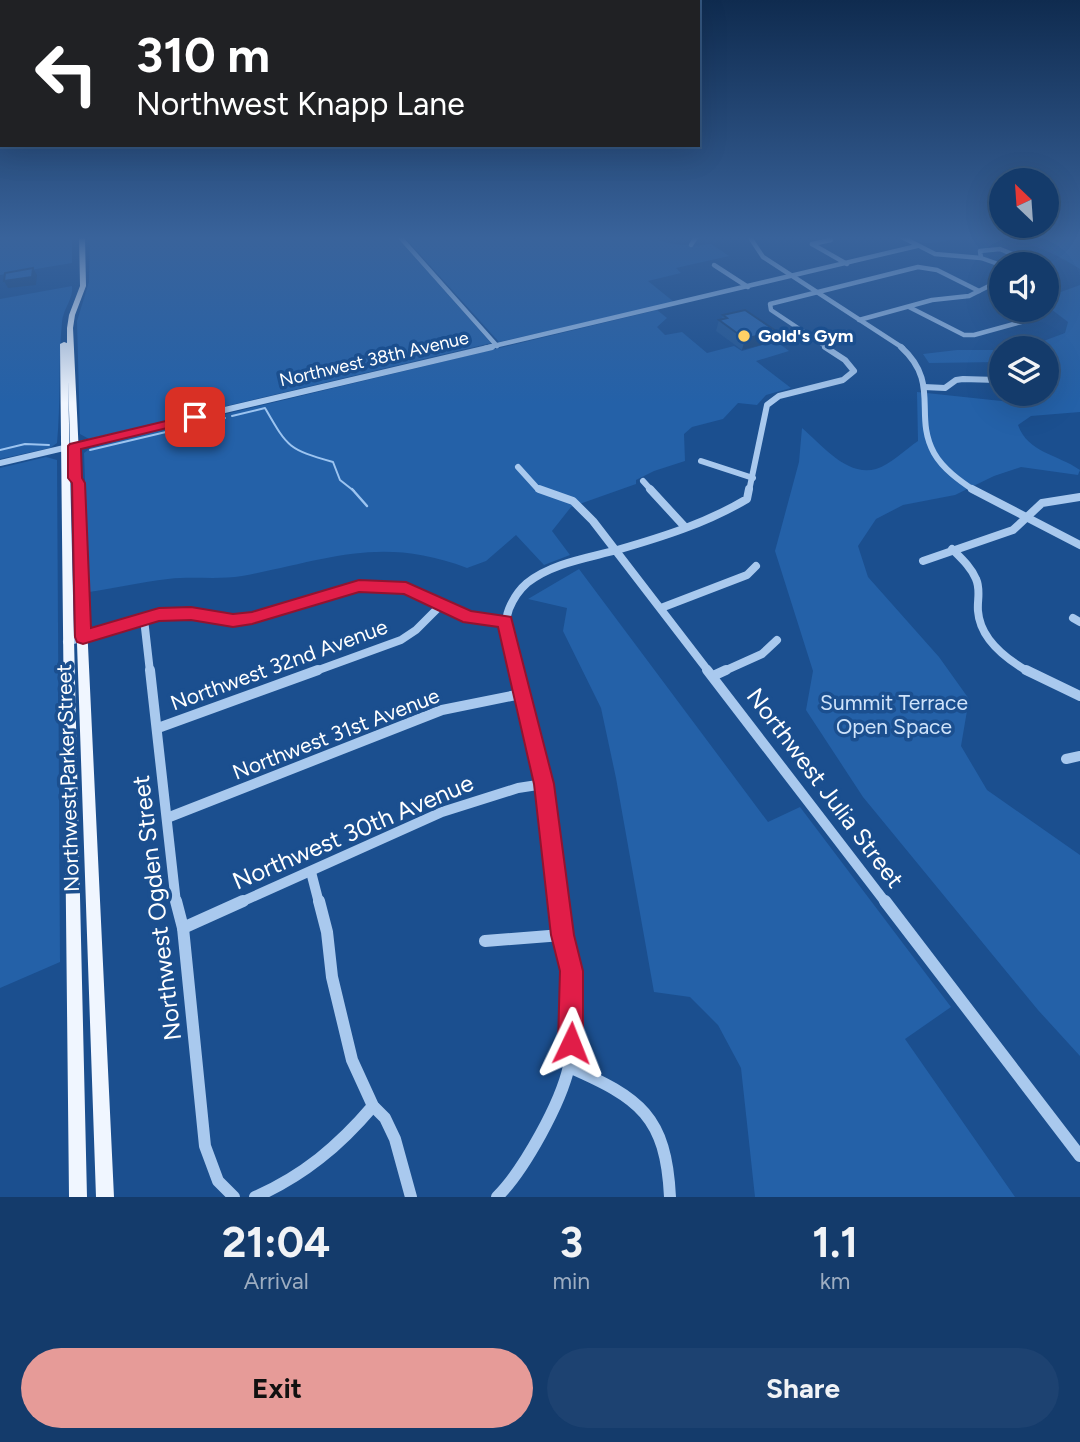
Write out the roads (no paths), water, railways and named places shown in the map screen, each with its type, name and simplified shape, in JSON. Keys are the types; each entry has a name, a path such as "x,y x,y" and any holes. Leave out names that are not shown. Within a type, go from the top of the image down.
{"main road":[{"name":"Northwest Parker Street","path":"76,292 64,322 70,447 78,483 105,1197"},
{"name":"Northwest Parker Street","path":"78,1197 68,642 70,321 81,292"}],"street":[{"path":"449,292 498,346"},
{"name":"Northwest 38th Avenue","path":"0,463 727,292"},
{"path":"497,1197 507,1187 543,1132 569,1067 572,971 562,935 544,784 505,621 510,604 521,588 542,573 734,508 747,499 766,405 779,396 843,380 854,371 845,360 771,310 769,306 814,292 912,356 920,368 924,387 927,436 940,462 970,488 1080,545"},
{"path":"859,320 939,299 969,296 977,292"},
{"path":"909,307 964,335 987,332 1022,322"},
{"path":"924,387 945,388 956,380 963,379 989,380"},
{"path":"701,461 753,478"},
{"name":"Northwest Julia Street","path":"518,467 537,488 573,501 583,509 1080,1156"},
{"path":"643,481 684,526"},
{"path":"923,561 1013,530 1033,508 1045,502 1058,498 1080,497"},
{"path":"952,549 970,567 977,579 980,590 977,601 978,615 984,632 997,649 1030,672 1080,696"},
{"path":"661,608 747,575 756,566"},
{"path":"68,642 175,612 217,620 252,618 359,586 406,588 468,617 505,621"},
{"name":"Northwest 32nd Avenue","path":"158,727 401,640 416,630 442,604"},
{"name":"Northwest Ogden Street","path":"144,619 177,910 183,928 205,1146 212,1175 228,1193"},
{"path":"713,676 762,654 777,640"},
{"name":"Northwest 31st Avenue","path":"167,818 442,710 521,694"},
{"path":"1066,760 1080,756"},
{"name":"Northwest 30th Avenue","path":"183,928 442,812 518,788 544,784"},
{"path":"311,872 327,932 332,977 352,1060 373,1107 385,1118 395,1139 411,1197"},
{"path":"485,941 562,935"},
{"path":"569,1067 612,1085 635,1099 653,1120 664,1147 670,1177 670,1197"},
{"path":"255,1197 320,1163 345,1140 373,1107"}],"waterway":[{"path":"232,416 265,408 291,445 307,454 333,462 340,480 353,490"},
{"path":"90,450 225,418"},
{"path":"0,450 25,444 49,445"},
{"path":"353,490 367,506"}],"place":[{"name":"Gold's Gym","path":"744,336"}],"park label":[{"name":"Summit Terrace Open Space","path":"894,715"}]}
